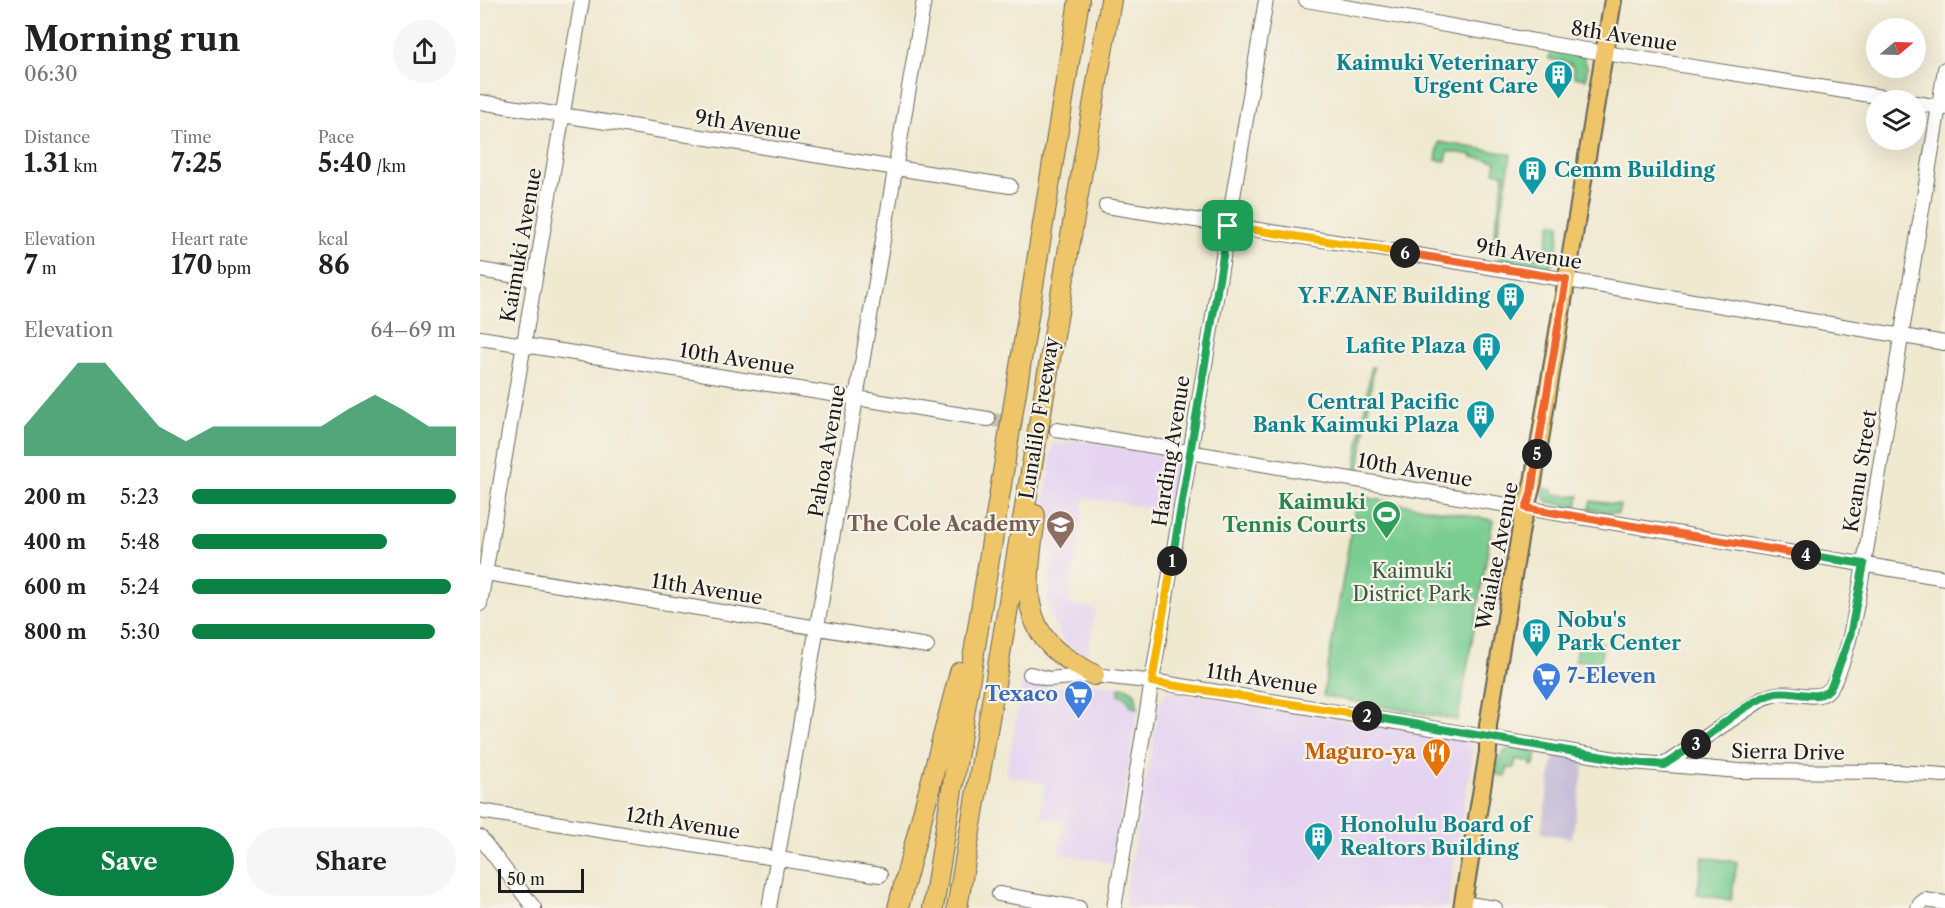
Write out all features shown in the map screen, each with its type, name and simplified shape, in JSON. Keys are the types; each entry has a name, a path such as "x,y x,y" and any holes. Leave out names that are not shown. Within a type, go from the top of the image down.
{"highway":[{"name":"Lunalilo Freeway","path":"933,908 1079,0"},
{"name":"Lunalilo Freeway","path":"957,908 1111,0"},
{"path":"1076,215 1042,457 1028,595 1031,614 1046,640 1066,658 1094,675"},
{"path":"898,908 984,586"}],"main road":[{"name":"Waialae Avenue","path":"1462,905 1488,752 1488,725 1520,534 1531,494 1613,0"}],"street":[{"name":"Kaimuki Avenue","path":"480,604 483,572 582,0"},
{"name":"Pahoa Avenue","path":"769,908 924,0"},
{"name":"Harding Avenue","path":"1114,908 1266,0"},
{"name":"8th Avenue","path":"1306,0 1866,94"},
{"name":"Keanu Street","path":"1664,765 1764,698 1782,692 1816,695 1829,690 1841,665 1850,636 1864,564 1901,336 1942,107 1945,69"},
{"name":"9th Avenue","path":"480,102 1010,186"},
{"path":"1926,105 1942,107"},
{"name":"9th Avenue","path":"1106,206 1566,279 1945,343"},
{"path":"480,270 535,279"},
{"name":"10th Avenue","path":"480,338 988,419"},
{"name":"10th Avenue","path":"1057,430 1945,578"},
{"name":"11th Avenue","path":"483,572 927,646"},
{"name":"11th Avenue","path":"1030,674 1048,679 1094,675 1152,682 1488,736"},
{"name":"Sierra Drive","path":"1488,736 1633,762 1664,765 1749,771 1908,772 1945,775"},
{"name":"12th Avenue","path":"480,812 880,875"},
{"path":"480,837 534,908"},
{"path":"999,894 1079,908"},
{"path":"1918,908 1925,900 1945,903"},
{"path":"1462,905 1495,908"}],"shaded area":[{"name":"The Cole Academy","path":"1075,440 1168,456 1177,461 1179,467 1172,511 1085,498 1069,604 1096,609 1086,659 1064,641 1051,617 1048,598 1053,551 1038,548 1053,443 1060,444"},
{"path":"1022,684 1050,687 1096,684 1128,688 1136,695 1138,708 1113,864 1059,853 1065,821 1039,817 1045,783 1006,776"},
{"path":"1171,690 1467,741 1472,749 1472,757 1447,908 1128,908 1125,895 1160,703 1166,693"},
{"path":"1554,754 1585,760 1572,838 1541,833"}],"green space":[{"path":"1551,48 1583,56 1587,66 1586,79 1575,77 1573,66 1570,63 1549,59"},
{"path":"1439,142 1511,154 1495,250 1492,250 1504,174 1494,172 1496,161 1472,157 1472,155 1448,151 1446,161 1436,160"},
{"path":"1551,223 1560,224 1557,250 1550,267 1545,270 1499,264 1501,252 1534,258 1545,252"},
{"path":"1371,367 1374,367 1359,472 1355,471"},
{"path":"1543,488 1553,490 1553,495 1579,496 1577,507 1549,502 1544,497"},
{"name":"Kaimuki District Park","path":"1357,496 1493,520 1458,720 1323,696"},
{"path":"1591,501 1620,505 1618,514 1589,509"},
{"path":"1579,639 1602,643 1601,663 1575,660"},
{"path":"1119,687 1128,688 1135,693 1138,708 1132,707 1126,697 1119,694"},
{"path":"1514,748 1537,751 1535,764 1531,766 1531,762 1516,759 1514,768 1507,768 1506,776 1495,774 1502,754"},
{"path":"1703,857 1737,862 1731,900 1697,894"}],"tunnel":[{"path":"988,419 1046,429"}],"place":[{"name":"Kaimuki Veterinary Urgent Care","path":"1559,100"},
{"name":"Cemm Building","path":"1533,196"},
{"name":"Y.F.ZANE Building","path":"1511,322"},
{"name":"Lafite Plaza","path":"1487,372"},
{"name":"Central Pacific Bank Kaimuki Plaza","path":"1480,440"},
{"name":"Kaimuki Tennis Courts","path":"1387,540"},
{"name":"The Cole Academy","path":"1061,550"},
{"name":"Nobu's Park Center","path":"1536,658"},
{"name":"7-Eleven","path":"1546,702"},
{"name":"Texaco","path":"1079,720"},
{"name":"Maguro-ya","path":"1437,778"},
{"name":"Honolulu Board of Realtors Building","path":"1319,862"}],"route":[{"path":"1228,226 1566,279 1531,494 1526,508 1864,564 1850,636 1835,681 1829,690 1824,694 1816,695 1782,692 1764,698 1664,765 1633,762 1488,736 1152,682 1228,226"}]}
